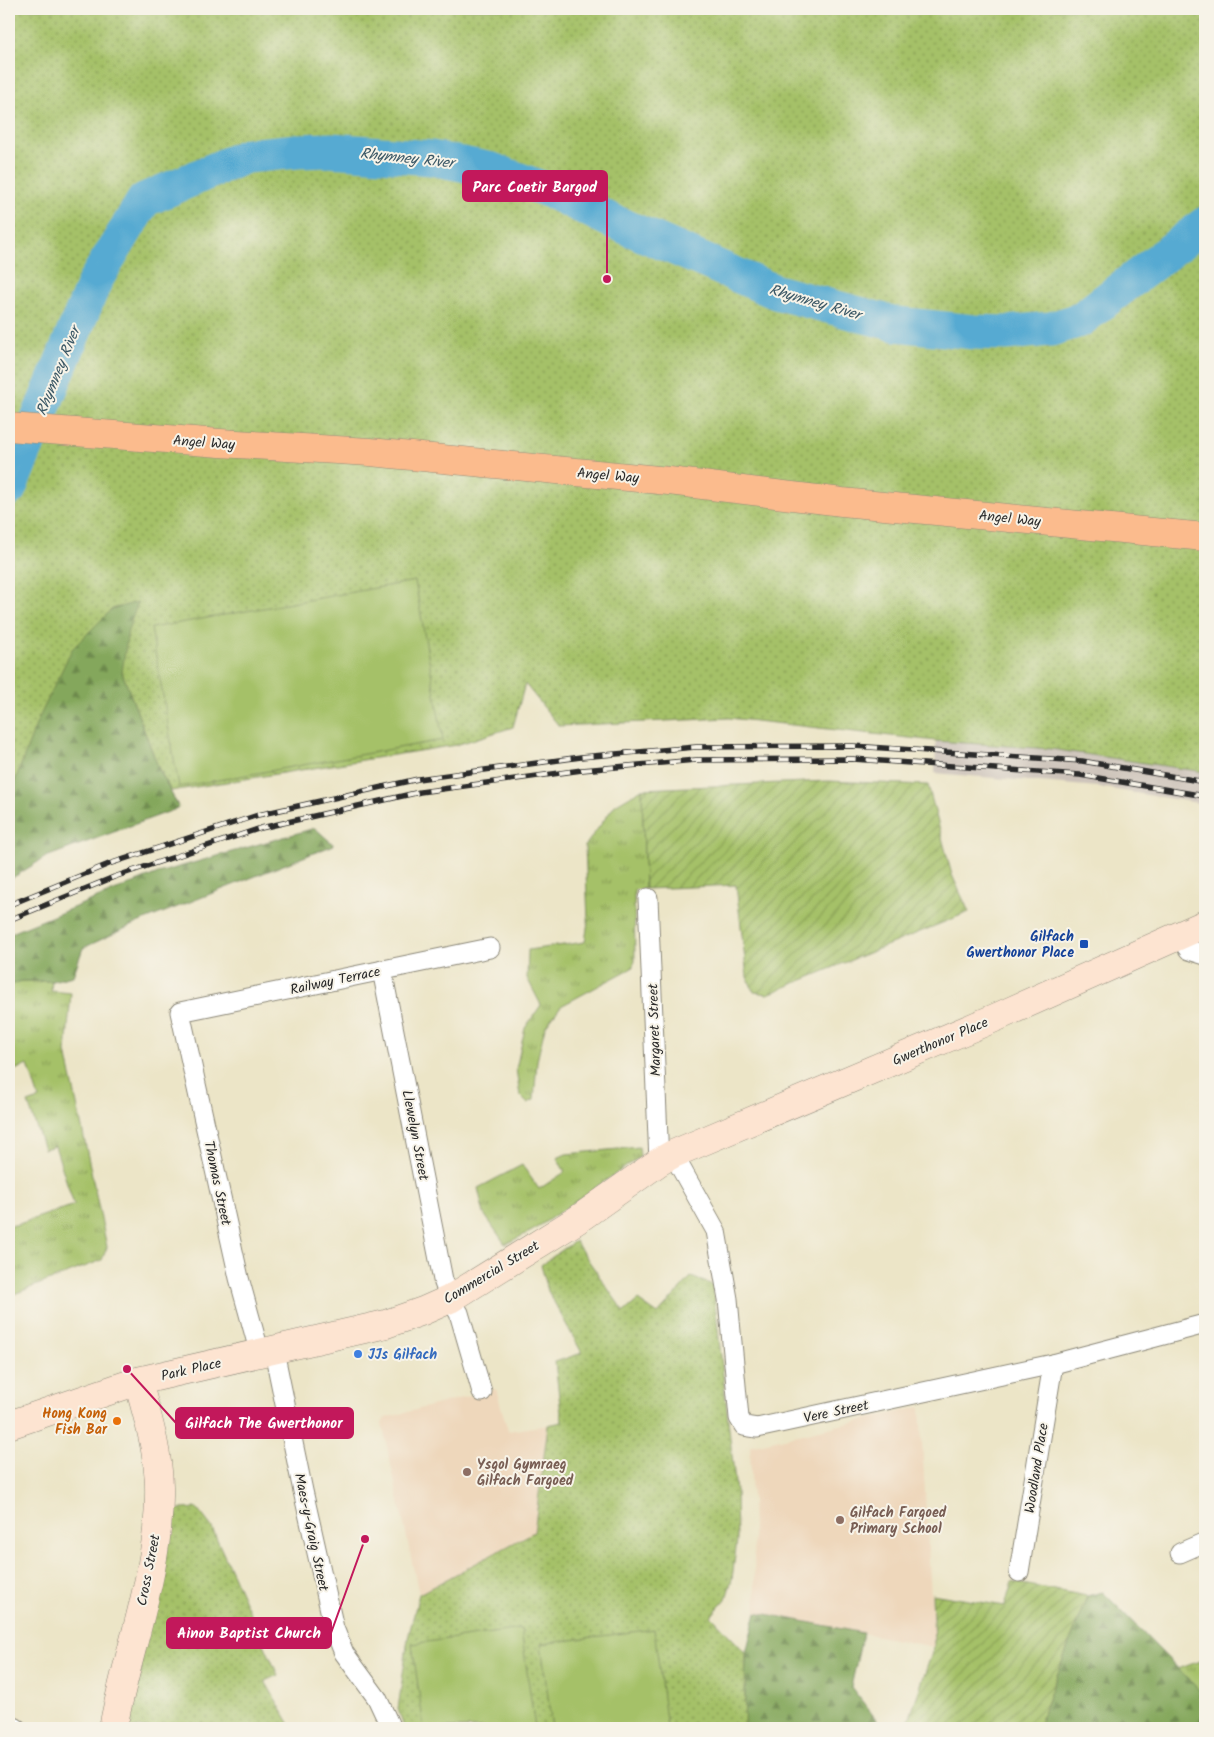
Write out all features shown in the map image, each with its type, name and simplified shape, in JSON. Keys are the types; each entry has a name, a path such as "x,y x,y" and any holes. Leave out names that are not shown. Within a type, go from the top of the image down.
{"main road":[{"name":"Angel Way","path":"9,427 370,452 650,479 842,502 1205,537"}],"street":[{"name":"Margaret Street","path":"648,898 666,1158"},
{"name":"Gwerthonor Place","path":"666,1158 997,1017 1205,924"},
{"path":"1179,936 1189,950 1205,955"},
{"name":"Railway Terrace","path":"180,1012 490,948"},
{"name":"Llewelyn Street","path":"382,970 444,1280 450,1299 459,1313 482,1392"},
{"name":"Thomas Street","path":"180,1012 239,1278 267,1352"},
{"name":"Commercial Street","path":"267,1352 386,1324 450,1299 577,1220 666,1158"},
{"name":"Vere Street","path":"666,1158 716,1231 728,1298 739,1418 744,1426 757,1428 1053,1364 1205,1324"},
{"name":"Park Place","path":"9,1425 138,1381 267,1352"},
{"name":"Maes-y-Graig Street","path":"267,1352 303,1491 334,1628 344,1653 377,1698 391,1728"},
{"name":"Woodland Place","path":"1019,1572 1053,1364"},
{"name":"Cross Street","path":"113,1728 155,1552 159,1486 155,1445 138,1381"},
{"path":"1180,1553 1205,1542"},
{"path":"9,1725 16,1728"}],"shaded area":[{"path":"936,741 1051,749 1205,772 1205,804 1098,787 935,773"},
{"name":"Ysgol Gymraeg Gilfach Fargoed","path":"496,1389 508,1431 548,1425 534,1532 419,1594 382,1423 385,1418"},
{"name":"Gilfach Fargoed Primary School","path":"920,1407 934,1647 756,1612 750,1446"}],"green space":[{"path":"9,9 338,9 339,16 446,9 1205,9 1205,772 1051,749 936,741 729,718 559,726 525,684 513,727 456,745 171,791 159,769 122,672 128,630 138,602 112,609 72,649 37,722 9,797"},
{"path":"9,528 211,560 122,672 159,769 179,808 46,857 9,880"},
{"path":"415,581 443,740 179,787 151,628"},
{"path":"828,781 928,785 952,875 969,912 768,994 754,992 747,977 736,885 645,889 642,789"},
{"path":"642,789 645,889 634,890 635,961 632,968 561,1006 545,1027 537,1061 534,1100 527,1103 520,1096 516,1069 525,1028 541,1005 527,978 528,950 585,942 588,921 585,846 615,805"},
{"path":"315,828 334,845 137,923 83,948 73,976 52,981 21,981 9,986 9,934 158,873"},
{"path":"21,981 52,981 51,991 71,993 66,1052 107,1247 102,1260 9,1296 9,1225 16,1225 74,1205 55,1146 44,1149 28,1103 39,1099 28,1065 9,1072 9,986"},
{"path":"639,1147 640,1157 532,1231 505,1244 484,1214 478,1188 522,1165 539,1189 565,1172 557,1158 566,1154"},
{"path":"575,1241 624,1312 638,1300 658,1314 691,1277 713,1285 736,1491 737,1540 732,1579 726,1599 711,1616 746,1653 744,1728 404,1728 398,1709 408,1638 419,1594 534,1532 548,1425 562,1422 555,1362 582,1353 548,1291 541,1265"},
{"path":"197,1508 211,1526 278,1675 265,1681 292,1728 120,1728 169,1510"},
{"path":"1012,1582 1087,1596 1045,1707 1039,1728 906,1728 934,1647 932,1594 1005,1606"},
{"path":"1103,1592 1205,1696 1205,1728 1039,1728 1045,1707 1087,1596"},
{"path":"756,1612 863,1633 851,1687 883,1728 744,1728 746,1653"},
{"path":"521,1629 535,1728 424,1728 412,1644"},
{"path":"654,1629 667,1728 552,1728 541,1644"},
{"path":"1205,1659 1205,1696 1178,1669"}],"waterway":[{"name":"Rhymney River","path":"9,489 95,281 144,200 246,156 331,150 431,158 492,170 550,191 612,221 776,292 896,324 974,332 1005,333 1051,329 1080,320 1205,224"}],"railway":[{"path":"9,905 109,864 258,815 418,779 581,757 696,747 853,746 1082,761 1205,782"},
{"path":"9,920 114,877 261,828 420,792 582,770 696,760 853,759 1080,775 1205,796"}],"place":[{"name":"Parc Coetir Bargod","path":"607,279"},
{"name":"Gilfach Gwerthonor Place","path":"1084,944"},
{"name":"JJs Gilfach","path":"358,1354"},
{"name":"Gilfach The Gwerthonor","path":"127,1369"},
{"name":"Hong Kong Fish Bar","path":"117,1421"},
{"name":"Ysgol Gymraeg Gilfach Fargoed","path":"467,1472"},
{"name":"Gilfach Fargoed Primary School","path":"840,1520"},
{"name":"Ainon Baptist Church","path":"365,1539"}]}
